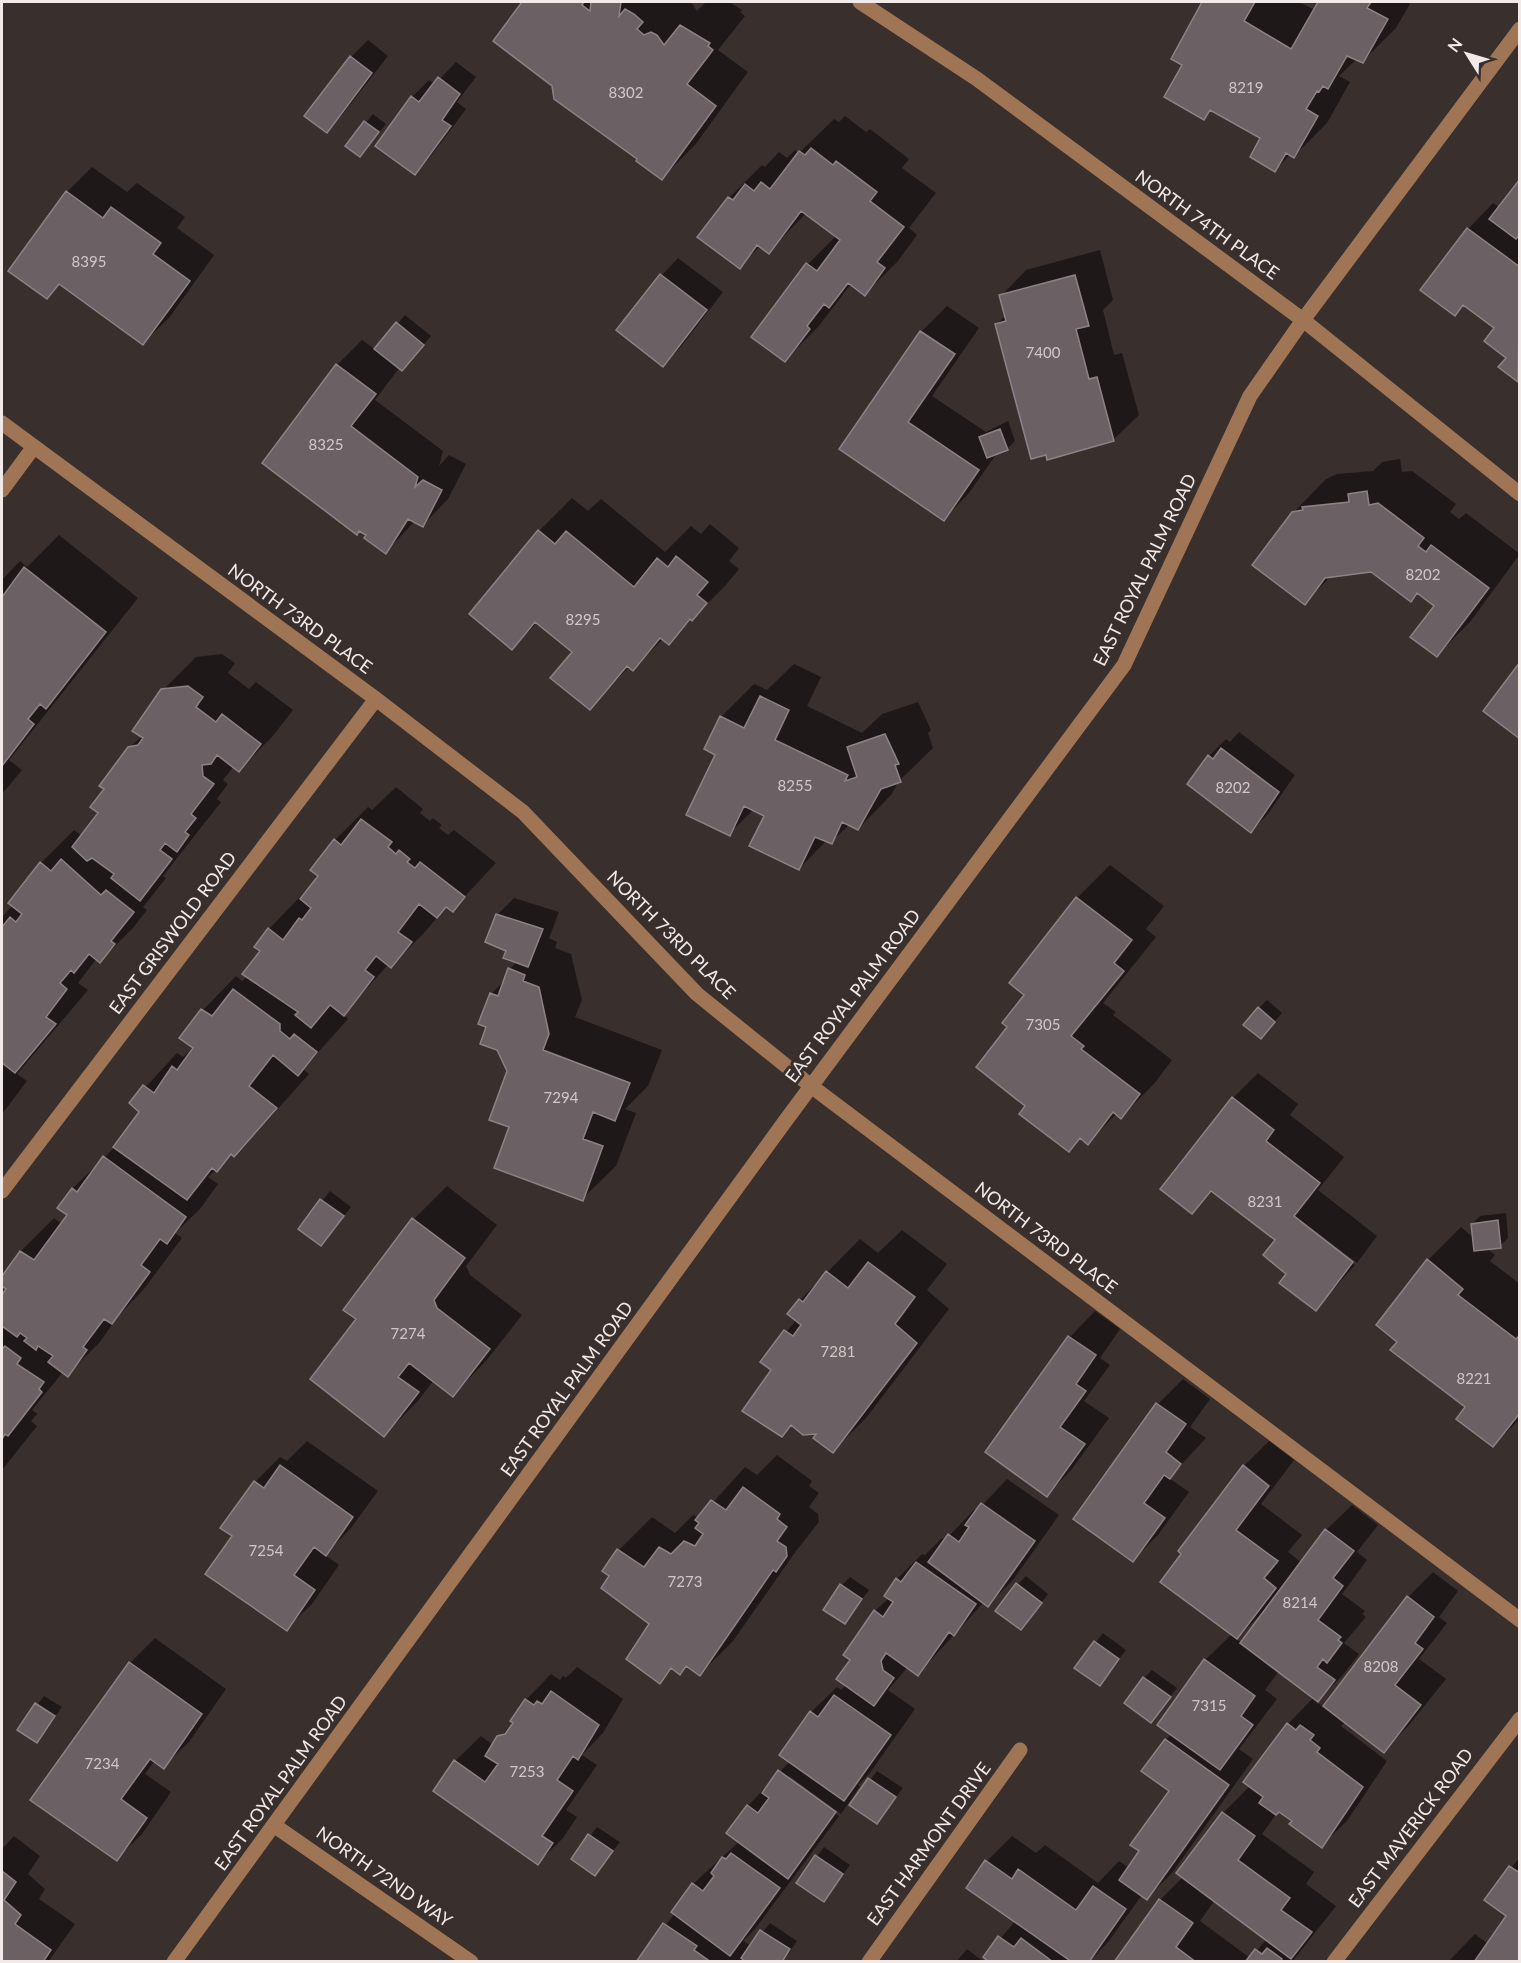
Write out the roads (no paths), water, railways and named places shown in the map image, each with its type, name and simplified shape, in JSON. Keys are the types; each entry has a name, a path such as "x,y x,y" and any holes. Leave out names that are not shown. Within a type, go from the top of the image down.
{"street":[{"name":"NORTH 74TH PLACE","path":"861,2 977,79 1303,320 1520,494"},
{"name":"EAST ROYAL PALM ROAD","path":"174,1962 811,1086 1124,665 1250,396 1303,320 1520,29"},
{"name":"NORTH 73RD PLACE","path":"2,423 376,699 523,812 697,994 811,1086 1520,1620"},
{"path":"2,490 33,448"},
{"name":"EAST GRISWOLD ROAD","path":"2,1191 376,699"},
{"name":"EAST MAVERICK ROAD","path":"1334,1962 1520,1719"},
{"name":"EAST HARMONT DRIVE","path":"869,1962 1020,1750"},
{"name":"NORTH 72ND WAY","path":"275,1826 471,1962"}]}
